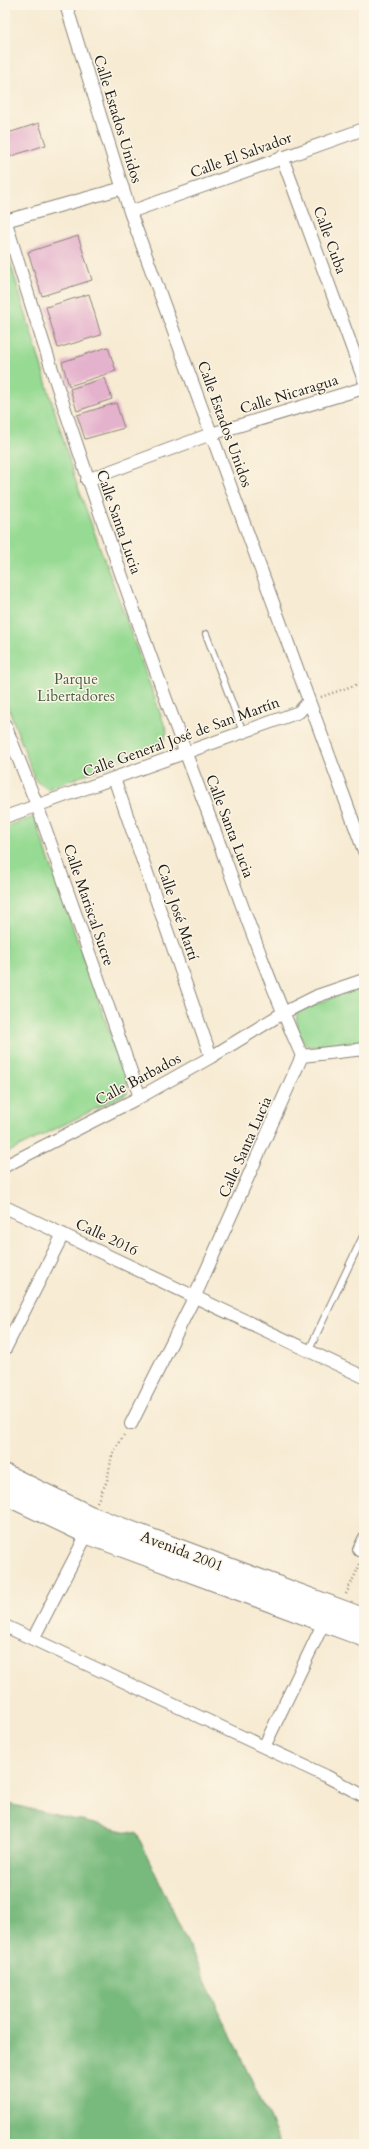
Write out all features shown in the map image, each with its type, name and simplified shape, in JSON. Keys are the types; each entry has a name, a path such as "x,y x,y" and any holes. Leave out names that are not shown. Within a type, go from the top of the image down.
{"main road":[{"name":"Avenida 2001","path":"5,1474 89,1525 364,1637"},
{"name":"Avenida 2001","path":"5,1495 364,1618"}],"street":[{"name":"Calle Estados Unidos","path":"66,5 130,212 364,851"},
{"name":"Calle El Salvador","path":"130,212 364,129"},
{"name":"Calle Cuba","path":"282,157 364,380"},
{"path":"5,220 123,188"},
{"name":"Calle Santa Lucia","path":"5,220 87,480 185,752 283,1013 302,1056 195,1296 131,1424"},
{"name":"Calle Nicaragua","path":"87,480 211,434 364,388"},
{"name":"Calle General José de San Martín","path":"5,817 299,712 309,701"},
{"name":"Calle Mariscal Sucre","path":"5,724 37,805 140,1097"},
{"name":"Calle José Martí","path":"114,778 211,1057"},
{"name":"Calle Barbados","path":"5,1166 140,1097 211,1057 283,1013 317,996 364,980"},
{"path":"302,1056 364,1049"},
{"name":"Calle 2016","path":"5,1207 364,1377"},
{"path":"5,1349 63,1234"},
{"name":"Calle 2016","path":"195,1296 364,1377"},
{"path":"33,1639 89,1525"},
{"path":"264,1747 324,1622"},
{"path":"5,1626 264,1747 364,1796"}],"lane":[{"path":"206,634 243,732"},
{"path":"309,1350 364,1234"}],"path":[{"path":"309,701 364,682"},
{"path":"89,1525 107,1481 112,1455 131,1424"},
{"path":"339,1609 361,1562 362,1545"}],"green space":[{"name":"Parque Libertadores","path":"5,245 75,479 167,732 162,746 47,789 36,781 5,699"},
{"path":"34,817 127,1082 127,1093 5,1154 5,827"},
{"path":"364,987 364,1041 309,1047 298,1031 297,1012 351,990"},
{"path":"5,1803 137,1834 281,2144 5,2144"}],"building":[{"path":"39,123 46,145 5,158 5,134"},
{"path":"78,236 92,280 42,296 28,252"},
{"path":"89,294 101,335 58,348 46,307"},
{"path":"108,347 116,371 69,386 62,362"},
{"path":"105,378 112,399 77,411 70,389"},
{"path":"116,403 124,428 85,439 77,415"}]}
